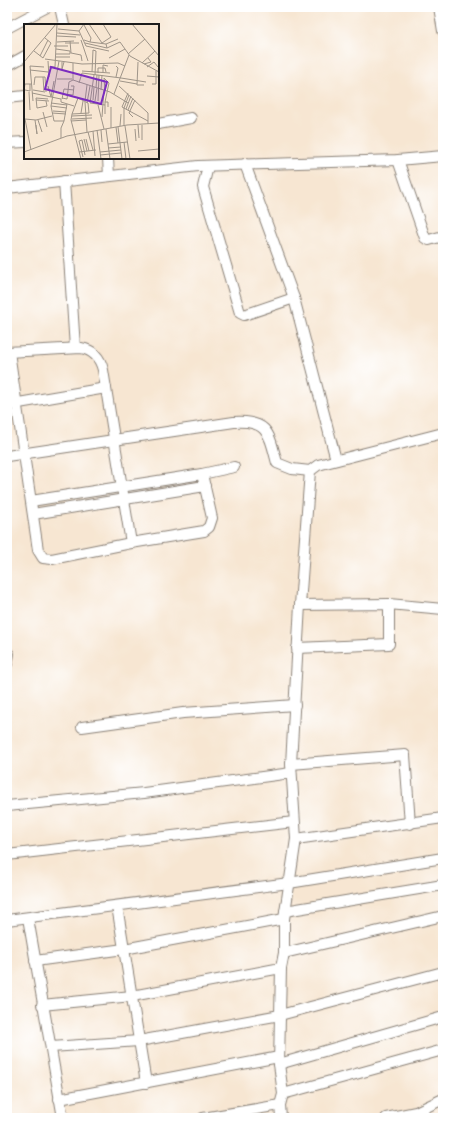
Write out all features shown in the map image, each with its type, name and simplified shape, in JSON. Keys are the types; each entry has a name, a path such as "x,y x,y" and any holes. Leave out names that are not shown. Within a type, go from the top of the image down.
{"street":[{"path":"7,28 47,7"},
{"path":"60,7 64,24"},
{"path":"439,7 443,31"},
{"path":"7,66 24,57"},
{"path":"7,98 24,96"},
{"path":"159,124 191,118"},
{"path":"7,143 24,142"},
{"path":"7,188 208,166 398,160 443,156"},
{"path":"108,159 109,176"},
{"path":"398,160 425,238 429,240 443,236"},
{"path":"245,164 294,298 336,460"},
{"path":"208,166 203,187 240,313 244,315 294,298"},
{"path":"64,181 75,348"},
{"path":"131,543 100,359 86,349 75,348 8,352 12,405 24,453 39,553 46,559 207,529 211,524 212,518 202,474"},
{"path":"12,405 106,388"},
{"path":"7,456 114,439 234,422 251,421 263,427 271,440 277,463 292,469 310,471 318,465 443,433"},
{"path":"31,501 202,474 234,467"},
{"path":"281,1118 280,1105 283,1094 279,1060 281,968 284,953 284,915 296,839 291,769 297,648 300,626 300,605 310,471"},
{"path":"33,514 205,486"},
{"path":"300,605 389,604 443,609"},
{"path":"297,648 389,644 389,604"},
{"path":"7,653 9,654 7,664"},
{"path":"82,727 183,713 295,705"},
{"path":"7,806 144,793 291,769 405,755 410,824"},
{"path":"296,839 410,824 443,818"},
{"path":"7,855 294,822"},
{"path":"7,920 289,883 443,858"},
{"path":"35,961 124,949 284,915 443,885"},
{"path":"117,906 146,1083"},
{"path":"284,953 443,916"},
{"path":"28,918 42,1005 63,1118"},
{"path":"42,1005 132,996 281,968"},
{"path":"51,1047 139,1041 280,1015 443,972"},
{"path":"59,1100 279,1060 443,1017"},
{"path":"283,1094 443,1050"},
{"path":"386,1118 416,1112 443,1099"},
{"path":"203,1118 280,1105"}]}
